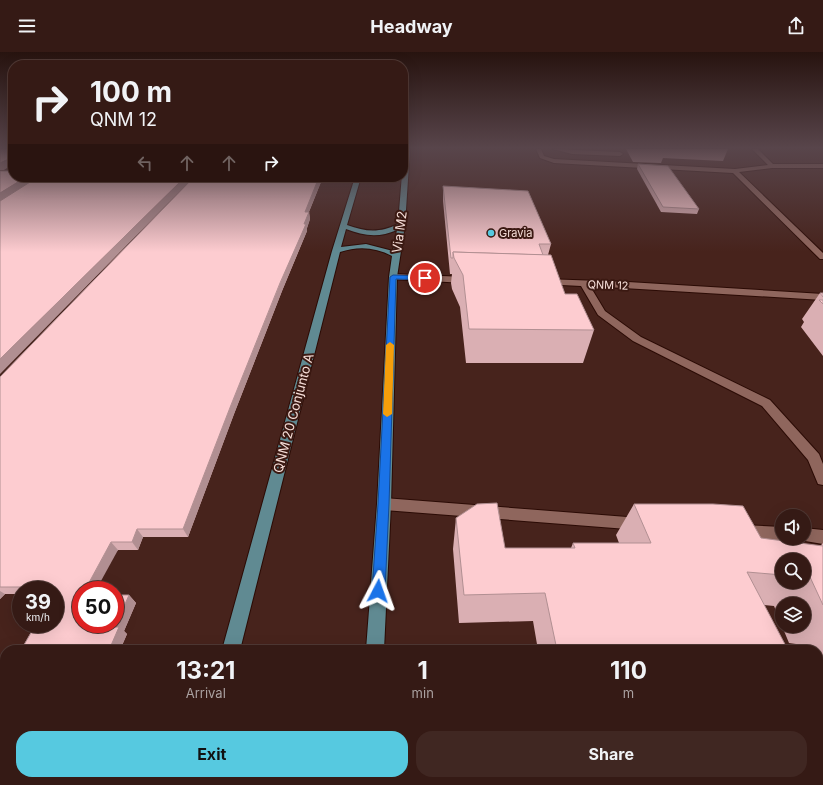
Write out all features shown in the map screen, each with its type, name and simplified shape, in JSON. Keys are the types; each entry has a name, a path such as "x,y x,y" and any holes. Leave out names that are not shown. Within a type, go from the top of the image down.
{"main road":[{"name":"QNM 20 Conjunto A","path":"231,645 336,251 356,183"},
{"name":"Via M2","path":"375,645 384,504 393,277 401,225 404,183"},
{"path":"344,226 360,233 379,234 390,232 401,225"},
{"path":"336,251 353,246 363,246 386,249 396,255"}],"street":[{"path":"747,183 823,257"},
{"path":"393,277 473,280"},
{"name":"QNM 12","path":"536,282 823,297"},
{"path":"584,284 601,313 637,339 766,404 814,458 823,480"},
{"path":"384,504 656,525"},
{"path":"727,530 775,533"},
{"path":"811,536 823,537"}],"building":[{"path":"0,183 16,183 0,193"},
{"path":"28,183 179,183 0,359 0,201"},
{"path":"188,183 317,183 305,212 309,212 304,224 306,224 280,283 183,529 137,529 132,542 111,542 90,581 72,581 72,633 116,633 111,645 24,645 31,633 64,633 64,581 12,581 12,587 0,587 0,377"},
{"path":"649,183 680,183 699,209 663,207"},
{"name":"Gravia","path":"443,186 528,191 551,244 539,244 543,255 453,252 453,258 451,258"},
{"path":"453,252 551,255 565,294 577,294 594,330 469,329 463,275 454,258"},
{"path":"497,503 505,548 575,548 573,543 651,543 634,504 713,504 743,506 761,538 775,540 775,545 811,544 823,546 823,605 811,579 811,553 775,553 775,574 747,572 775,625 775,633 779,633 785,645 556,645 545,593 464,595 456,518 477,504"},
{"path":"124,595 129,595 124,606"}],"slow traffic":[{"path":"387,414 390,345"}],"place":[{"name":"Gravia","path":"491,233"}],"route":[{"path":"378,591 384,504 393,277 425,278"}]}
